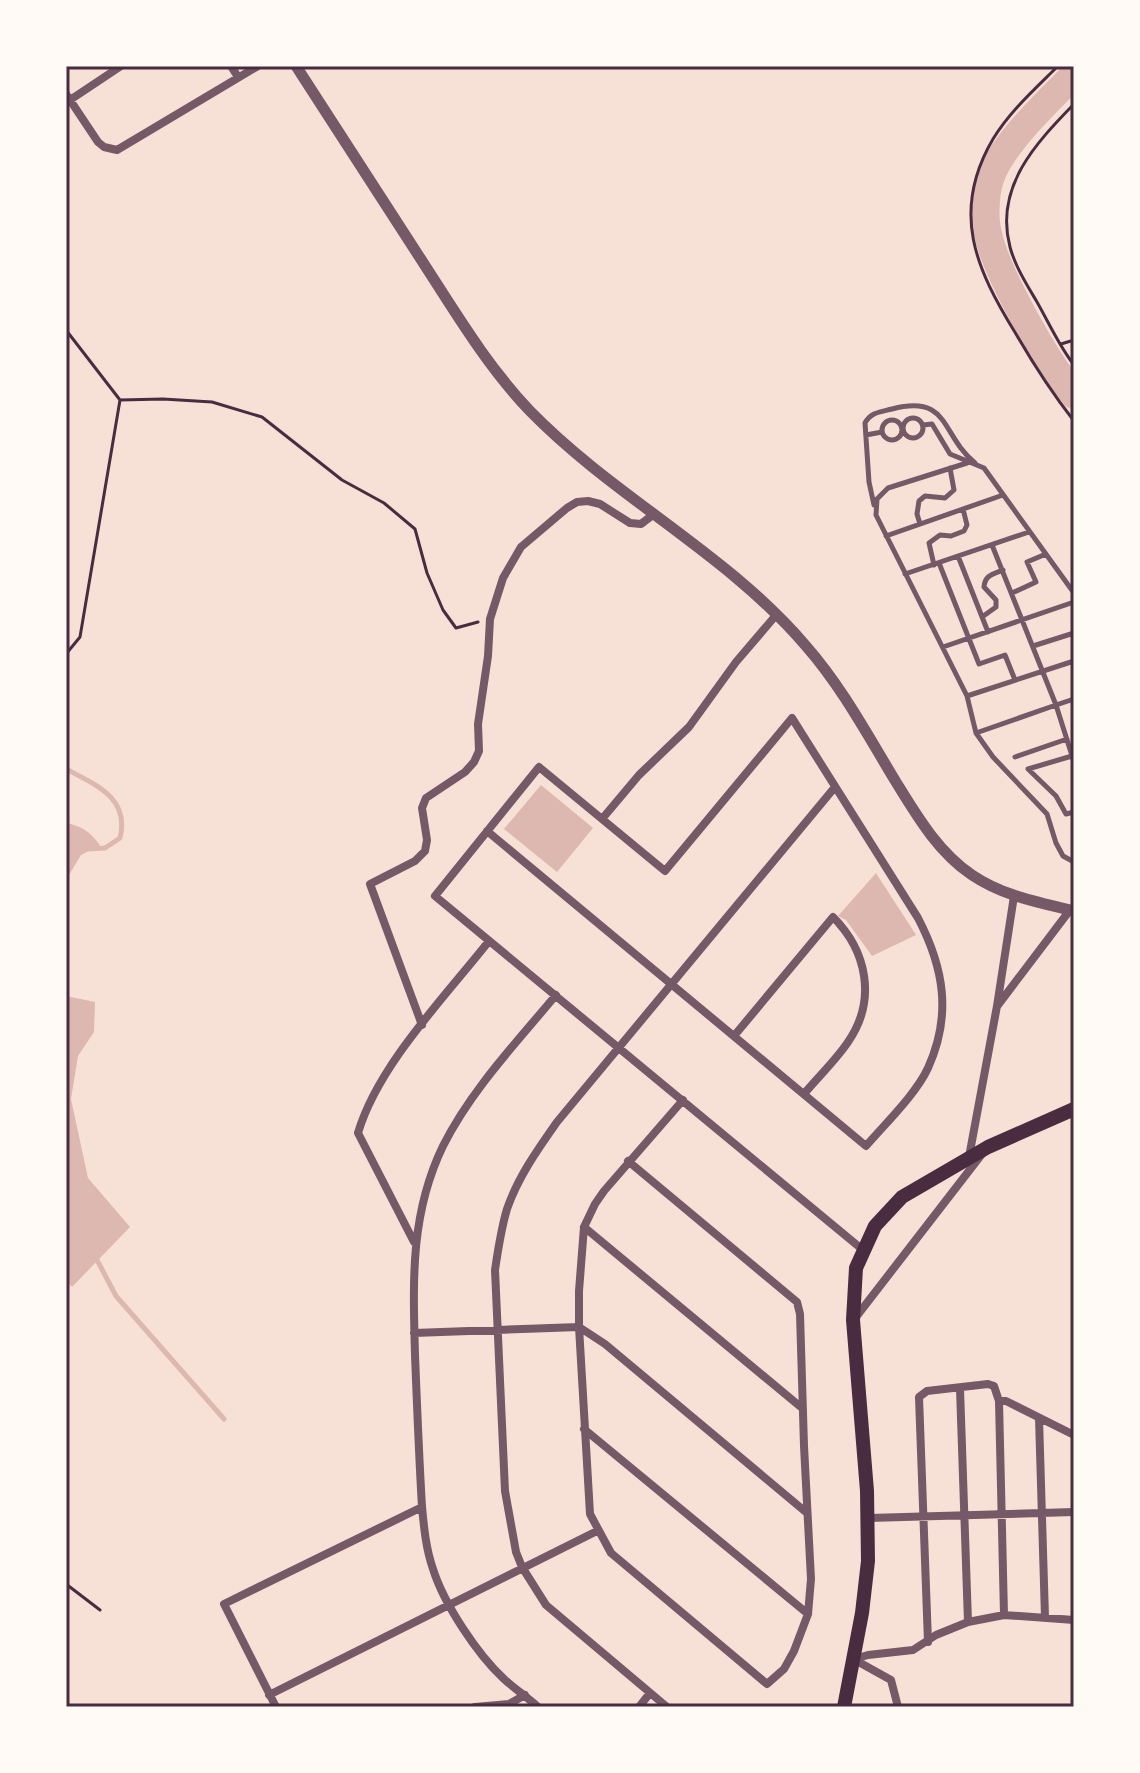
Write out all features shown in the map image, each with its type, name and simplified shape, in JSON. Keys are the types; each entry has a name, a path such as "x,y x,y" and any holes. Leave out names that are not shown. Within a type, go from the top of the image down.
{"main road":[{"path":"844,1707 868,1561 869,1518 853,1320 856,1268 875,1226 902,1197 988,1147 1074,1109"}],"street":[{"path":"121,66 68,97 98,142 117,150 258,66"},
{"path":"231,66 238,77"},
{"path":"296,66 473,340 504,382 566,444 719,562 777,614 807,646 837,686 914,811 941,848 972,875 1014,896 1072,910 997,1006"},
{"path":"422,1025 370,884 415,861 425,851 427,840 422,808 426,798 465,772 479,751 478,724 490,619 503,578 521,547 577,502 600,504 630,523 641,524 654,514"},
{"path":"602,819 639,775 689,727 736,662 777,614"},
{"path":"487,831 866,1146 928,1070 943,1012 941,976 929,938 792,718 665,871 539,767 487,831 435,896 863,1250"},
{"path":"667,1707 555,1614 540,1596 516,1552 505,1491 495,1270 507,1208 527,1165 557,1122 835,787"},
{"path":"969,1157 1014,896"},
{"path":"734,1036 833,917 846,930 859,953 865,972 864,1005 849,1041 804,1094"},
{"path":"414,1242 358,1133 365,1110 394,1062 489,941"},
{"path":"538,1707 504,1679 480,1653 434,1572 425,1539 414,1333 414,1242 427,1187 444,1146 471,1101 556,995"},
{"path":"628,1161 797,1302 811,1579 808,1614 784,1669 767,1684 611,1553 590,1514 579,1327 584,1227 595,1204 628,1161 683,1100"},
{"path":"853,1320 988,1147"},
{"path":"584,1227 802,1408"},
{"path":"414,1333 579,1327 605,1344 807,1513"},
{"path":"928,1642 919,1397 927,1391 993,1385 997,1390 1004,1615"},
{"path":"960,1389 968,1622"},
{"path":"999,1401 1006,1401 1074,1435"},
{"path":"1039,1418 1045,1617"},
{"path":"584,1429 808,1614"},
{"path":"276,1707 224,1604 422,1507"},
{"path":"869,1518 1074,1512"},
{"path":"269,1695 597,1531"},
{"path":"854,1659 913,1650 936,1635 968,1622 1004,1615 1074,1620"},
{"path":"854,1659 891,1680 898,1707"},
{"path":"639,1707 650,1693"},
{"path":"475,1707 509,1705 525,1695"}],"lane":[{"path":"1074,593 984,468 962,453 937,413 920,404 912,404 874,413 865,423 869,482 876,515 967,696 976,733 993,757 1047,814 1063,856 1074,862"},
{"path":"923,425 917,418 910,418 905,422 903,429 901,436 895,440 885,438 882,432 885,422 891,419 898,421 903,429 906,435 915,438 921,434 923,425"},
{"path":"923,425 932,424 950,454 975,464"},
{"path":"866,435 882,432"},
{"path":"875,506 877,499 888,488 967,463"},
{"path":"920,524 917,514 919,501 925,496 950,496 954,490 950,468"},
{"path":"886,536 1003,495"},
{"path":"963,509 967,525 964,531 951,536 940,535 929,543 979,664 1005,655 1015,680"},
{"path":"905,574 1029,532"},
{"path":"992,545 1056,705 1073,759 1028,769 1056,796 1066,814 1074,812"},
{"path":"1012,593 1036,582 1027,562 1046,554"},
{"path":"958,556 988,632"},
{"path":"982,617 996,607 996,600 984,587 984,581 1003,570"},
{"path":"942,647 1074,602"},
{"path":"1033,646 1074,633"},
{"path":"967,696 1074,661"},
{"path":"976,733 1074,699"},
{"path":"1015,757 1067,739"}],"path":[{"path":"1058,66 1013,111 993,139 980,166 970,199 971,229 978,264 992,296 1049,390 1074,421"},
{"path":"1074,104 1027,156 1014,184 1007,215 1010,249 1074,365"},
{"path":"66,330 120,400 80,637 66,654"},
{"path":"1061,344 1074,340"},
{"path":"120,400 212,402 262,417 342,480 384,503 415,529 427,573 443,610 456,628 490,619"},
{"path":"66,1584 100,1610"}],"shaded area":[{"path":"541,785 593,828 557,872 504,829"},
{"path":"66,823 85,830 100,845 81,855 66,880"},
{"path":"876,873 916,935 872,956 846,920 838,916"},
{"path":"66,996 95,1002 94,1032 78,1056 71,1099 88,1178 130,1227 72,1287 66,1280"}],"waterway":[{"path":"1074,75 1026,124 1004,152 990,179 986,214 987,228 1001,272 1037,340 1074,395"},
{"path":"66,769 108,794 120,813 120,838 105,848 87,849"},
{"path":"96,1258 116,1296 224,1419"}]}
